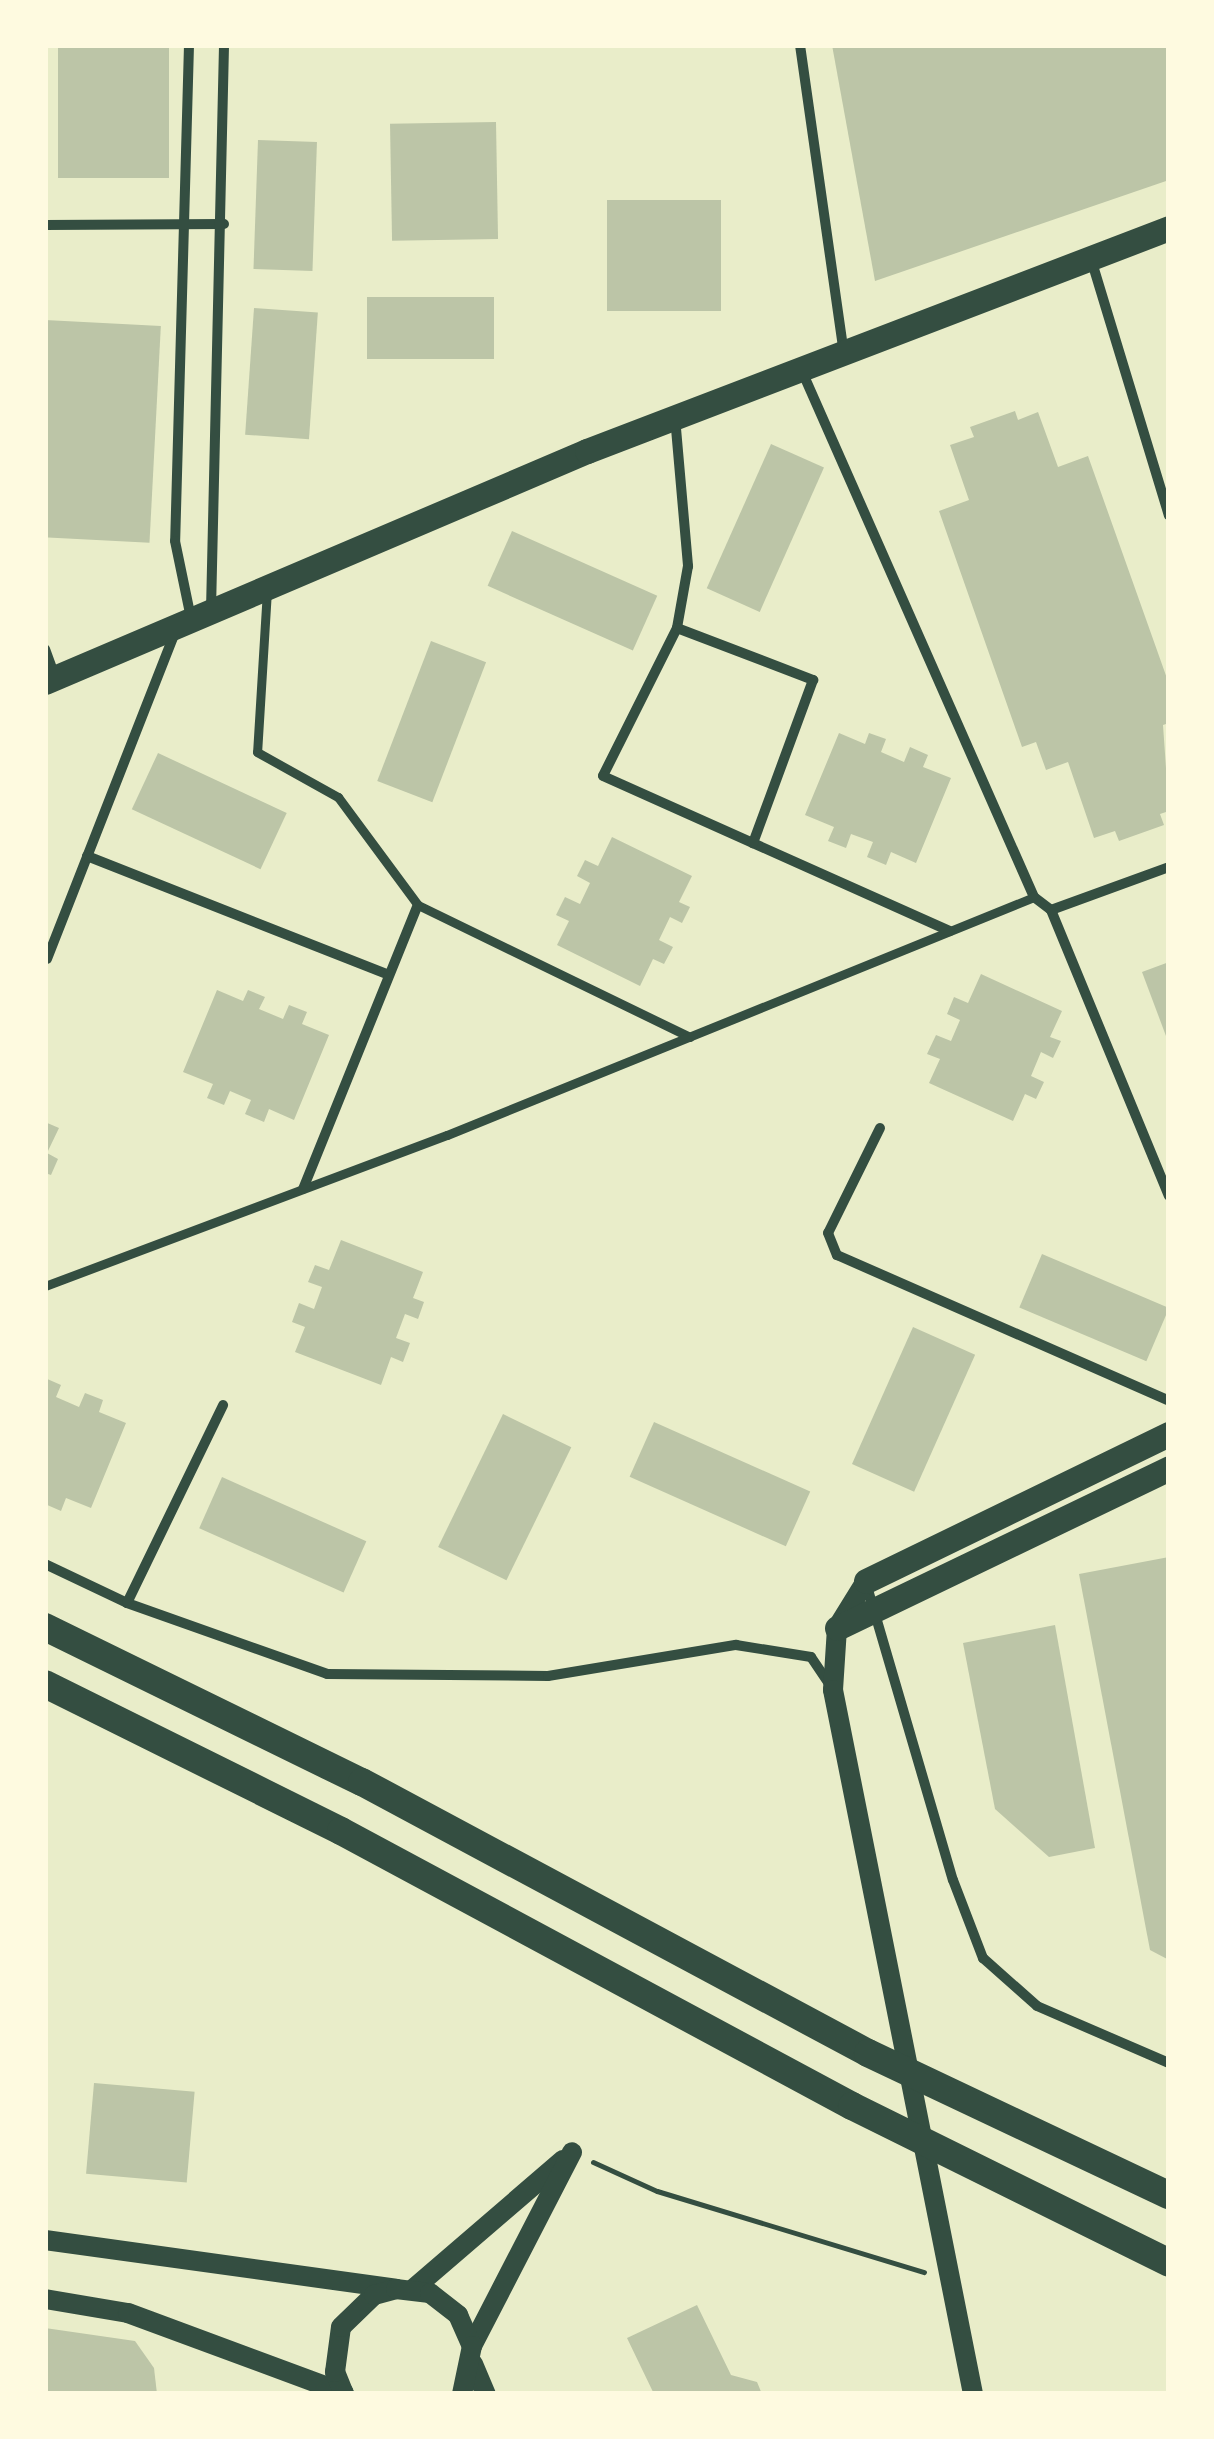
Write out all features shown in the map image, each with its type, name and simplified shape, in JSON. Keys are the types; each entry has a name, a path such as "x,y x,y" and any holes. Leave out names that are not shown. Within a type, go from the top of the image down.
{"highway":[{"path":"45,1627 362,1782 868,2053 1169,2196"},
{"path":"45,1684 341,1831 852,2106 1169,2263"}],"main road":[{"path":"50,679 676,417 1169,228"},
{"path":"973,2394 834,1690 837,1628 866,1581 1169,1434"},
{"path":"837,1628 1169,1468"},
{"path":"344,2394 335,2372 341,2327 374,2295 405,2289 572,2152"},
{"path":"462,2394 473,2355 572,2152"},
{"path":"45,2240 405,2289 458,2314 486,2394"},
{"path":"45,2299 128,2313 344,2394"}],"street":[{"path":"189,45 174,540 193,618"},
{"path":"47,959 87,856 193,618 224,224 224,45"},
{"path":"800,45 844,354"},
{"path":"45,225 224,224"},
{"path":"1091,258 1169,516"},
{"path":"801,369 1034,897 1051,910 1169,1196"},
{"path":"676,417 688,566 678,628 603,776 950,932"},
{"path":"268,587 257,752 338,797 418,905 690,1037"},
{"path":"678,628 813,680 753,843"},
{"path":"45,650 50,679"},
{"path":"87,856 386,974"},
{"path":"1051,910 1169,867"},
{"path":"45,1286 690,1037 1034,897"},
{"path":"303,1189 386,974 418,905"},
{"path":"880,1128 828,1233 836,1255 1169,1401"},
{"path":"127,1603 223,1405"},
{"path":"45,1564 127,1603 328,1674 548,1676 736,1645 811,1657 834,1690"},
{"path":"866,1581 952,1880 983,1958 1038,2006 1169,2064"}],"path":[{"path":"572,2152 656,2191 949,2280"}],"building":[{"path":"58,45 169,45 169,178 58,178"},
{"path":"832,45 1169,45 1169,180 875,281"},
{"path":"496,122 498,239 392,241 390,124"},
{"path":"258,140 317,142 312,271 253,269"},
{"path":"607,200 721,200 721,311 607,311"},
{"path":"367,297 494,297 494,359 367,359"},
{"path":"254,308 318,312 309,439 245,435"},
{"path":"45,320 161,326 149,543 45,537"},
{"path":"1015,411 1018,420 1038,412 1058,467 1088,456 1169,684 1169,723 1163,725 1169,811 1160,814 1164,825 1119,841 1115,831 1094,838 1068,762 1046,770 1036,742 1022,747 939,511 969,500 950,445 974,437 970,427"},
{"path":"771,444 824,468 760,612 707,588"},
{"path":"512,531 657,596 633,650 488,586"},
{"path":"431,641 486,662 432,802 377,781"},
{"path":"839,733 865,744 869,733 886,739 881,752 904,762 910,747 928,755 923,767 951,778 916,863 891,852 886,865 867,857 873,842 851,834 846,848 828,841 834,827 805,815"},
{"path":"158,753 287,813 260,869 132,809"},
{"path":"612,837 692,876 679,902 690,907 682,923 670,917 659,940 673,947 664,964 653,959 640,986 557,945 569,921 556,915 565,897 580,904 590,883 577,876 585,860 598,866"},
{"path":"1169,962 1169,1044 1142,972"},
{"path":"981,974 1062,1011 1050,1037 1061,1041 1053,1058 1041,1052 1031,1076 1044,1082 1036,1099 1025,1094 1013,1121 929,1083 940,1059 927,1054 936,1035 951,1041 960,1020 947,1014 954,997 968,1003"},
{"path":"217,990 243,1001 248,990 265,997 259,1009 283,1019 289,1005 307,1012 302,1024 329,1035 294,1120 269,1109 264,1122 245,1114 251,1100 230,1091 224,1105 207,1098 213,1084 183,1072"},
{"path":"45,1122 59,1128 47,1153 58,1159 51,1175 45,1173"},
{"path":"341,1240 423,1272 413,1298 424,1302 418,1319 405,1314 396,1338 410,1343 403,1362 391,1357 381,1385 295,1352 305,1327 292,1322 299,1303 314,1309 322,1287 308,1282 315,1265 329,1270"},
{"path":"1042,1254 1169,1308 1146,1361 1019,1307"},
{"path":"913,1327 975,1355 914,1492 852,1464"},
{"path":"45,1378 61,1385 56,1397 79,1407 85,1393 103,1400 99,1412 126,1423 91,1508 66,1498 61,1511 45,1504"},
{"path":"503,1414 571,1447 506,1580 438,1547"},
{"path":"654,1422 810,1492 786,1546 630,1477"},
{"path":"222,1477 366,1541 344,1592 199,1528"},
{"path":"1169,1557 1169,1960 1150,1950 1079,1574"},
{"path":"1055,1625 1095,1848 1049,1857 995,1809 963,1643"},
{"path":"94,2083 195,2092 187,2182 86,2174"},
{"path":"697,2305 731,2375 757,2382 762,2394 654,2394 627,2338"},
{"path":"45,2328 135,2341 154,2368 157,2394 45,2394"}]}
